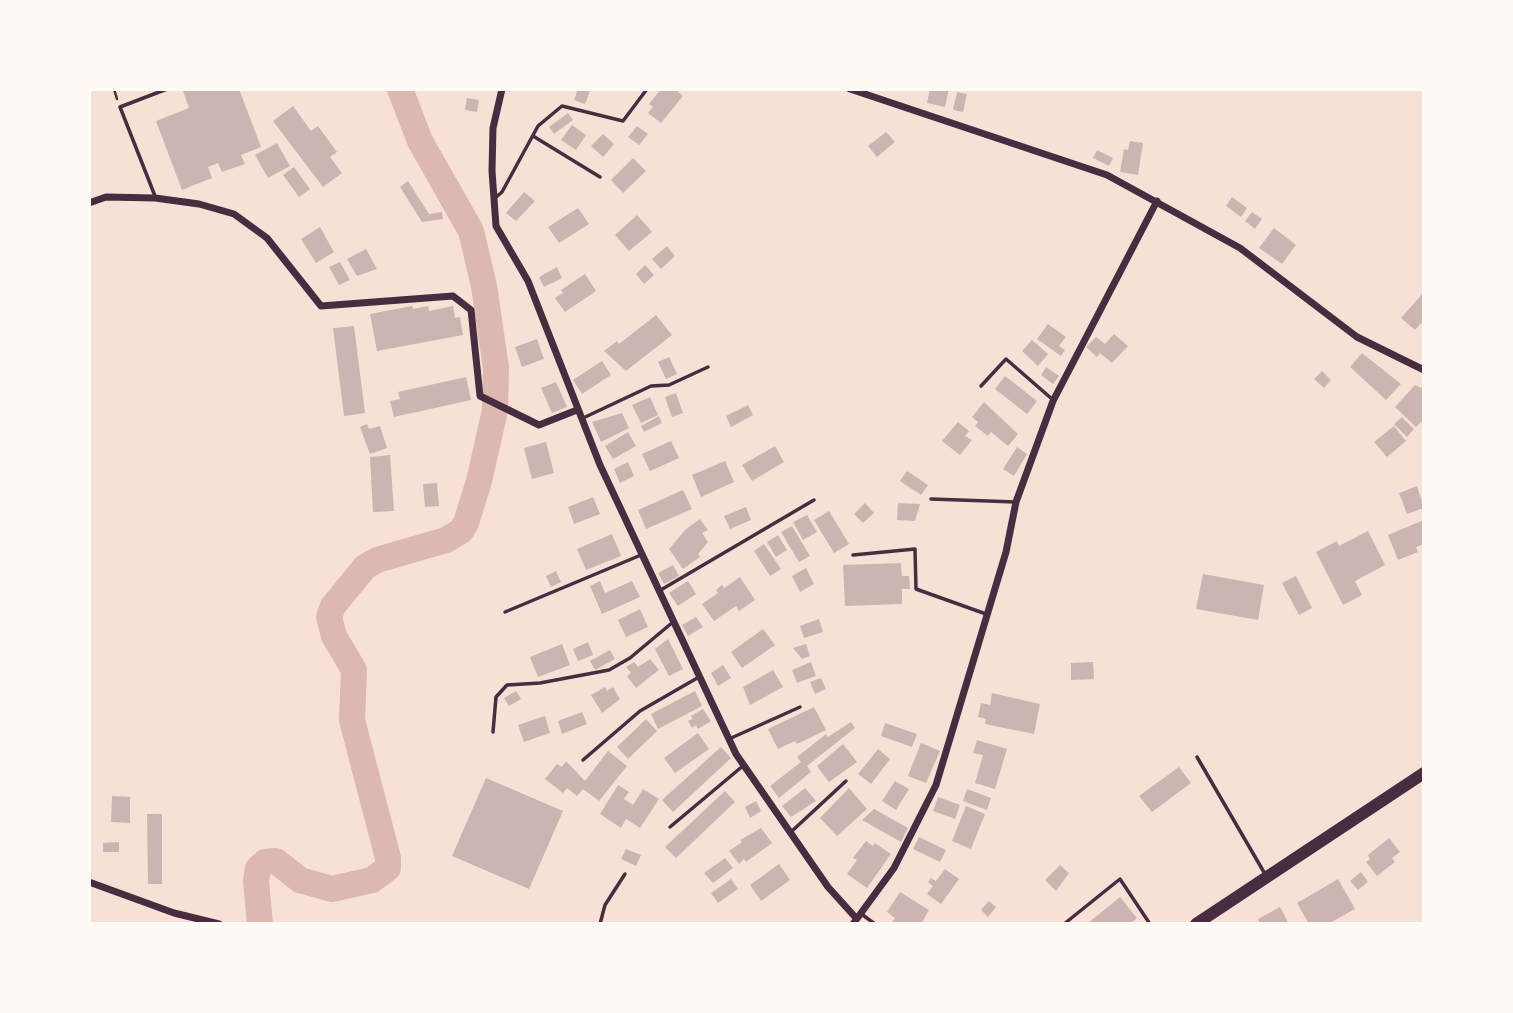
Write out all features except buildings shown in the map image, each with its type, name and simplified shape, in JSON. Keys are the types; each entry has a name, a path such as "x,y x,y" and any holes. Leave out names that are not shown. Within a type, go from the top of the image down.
{"main road":[{"path":"1196,924 1424,773"}],"street":[{"path":"502,89 493,128 496,226 527,281 577,410 658,592 729,739 828,887 856,918 894,868 936,785 988,614 1016,502 1054,401 1157,201"},
{"path":"850,89 1107,175 1240,248 1357,337 1424,370"},
{"path":"89,203 106,197 155,198 199,204 234,214 267,238 321,306 453,296 471,310 480,396 539,425 577,410"},
{"path":"89,882 174,913 219,924"}],"lane":[{"path":"155,198 120,107 167,89"},
{"path":"494,198 502,192 538,126 562,107 623,121 647,89"},
{"path":"533,136 600,177"},
{"path":"981,386 1006,359 1054,401"},
{"path":"581,419 651,386 669,385 708,367"},
{"path":"931,499 1016,502"},
{"path":"658,592 814,500"},
{"path":"853,555 915,549 916,589 988,614"},
{"path":"505,612 641,555"},
{"path":"493,732 496,698 507,685 540,683 608,670 630,658 673,622"},
{"path":"583,760 640,711 699,677"},
{"path":"729,739 800,707"},
{"path":"1197,757 1267,877"},
{"path":"670,827 744,765"},
{"path":"790,832 846,781"},
{"path":"600,924 605,905 625,874"},
{"path":"1064,924 1120,879 1150,924"},
{"path":"856,918 875,924"}],"waterway":[{"path":"260,924 256,881 258,868 265,862 276,861 300,880 332,889 372,880 388,868 388,858 352,720 354,670 334,636 329,617 333,606 365,567 377,560 446,540 461,531 479,481 495,410 496,368 484,286 471,231 420,141 400,89"}]}
